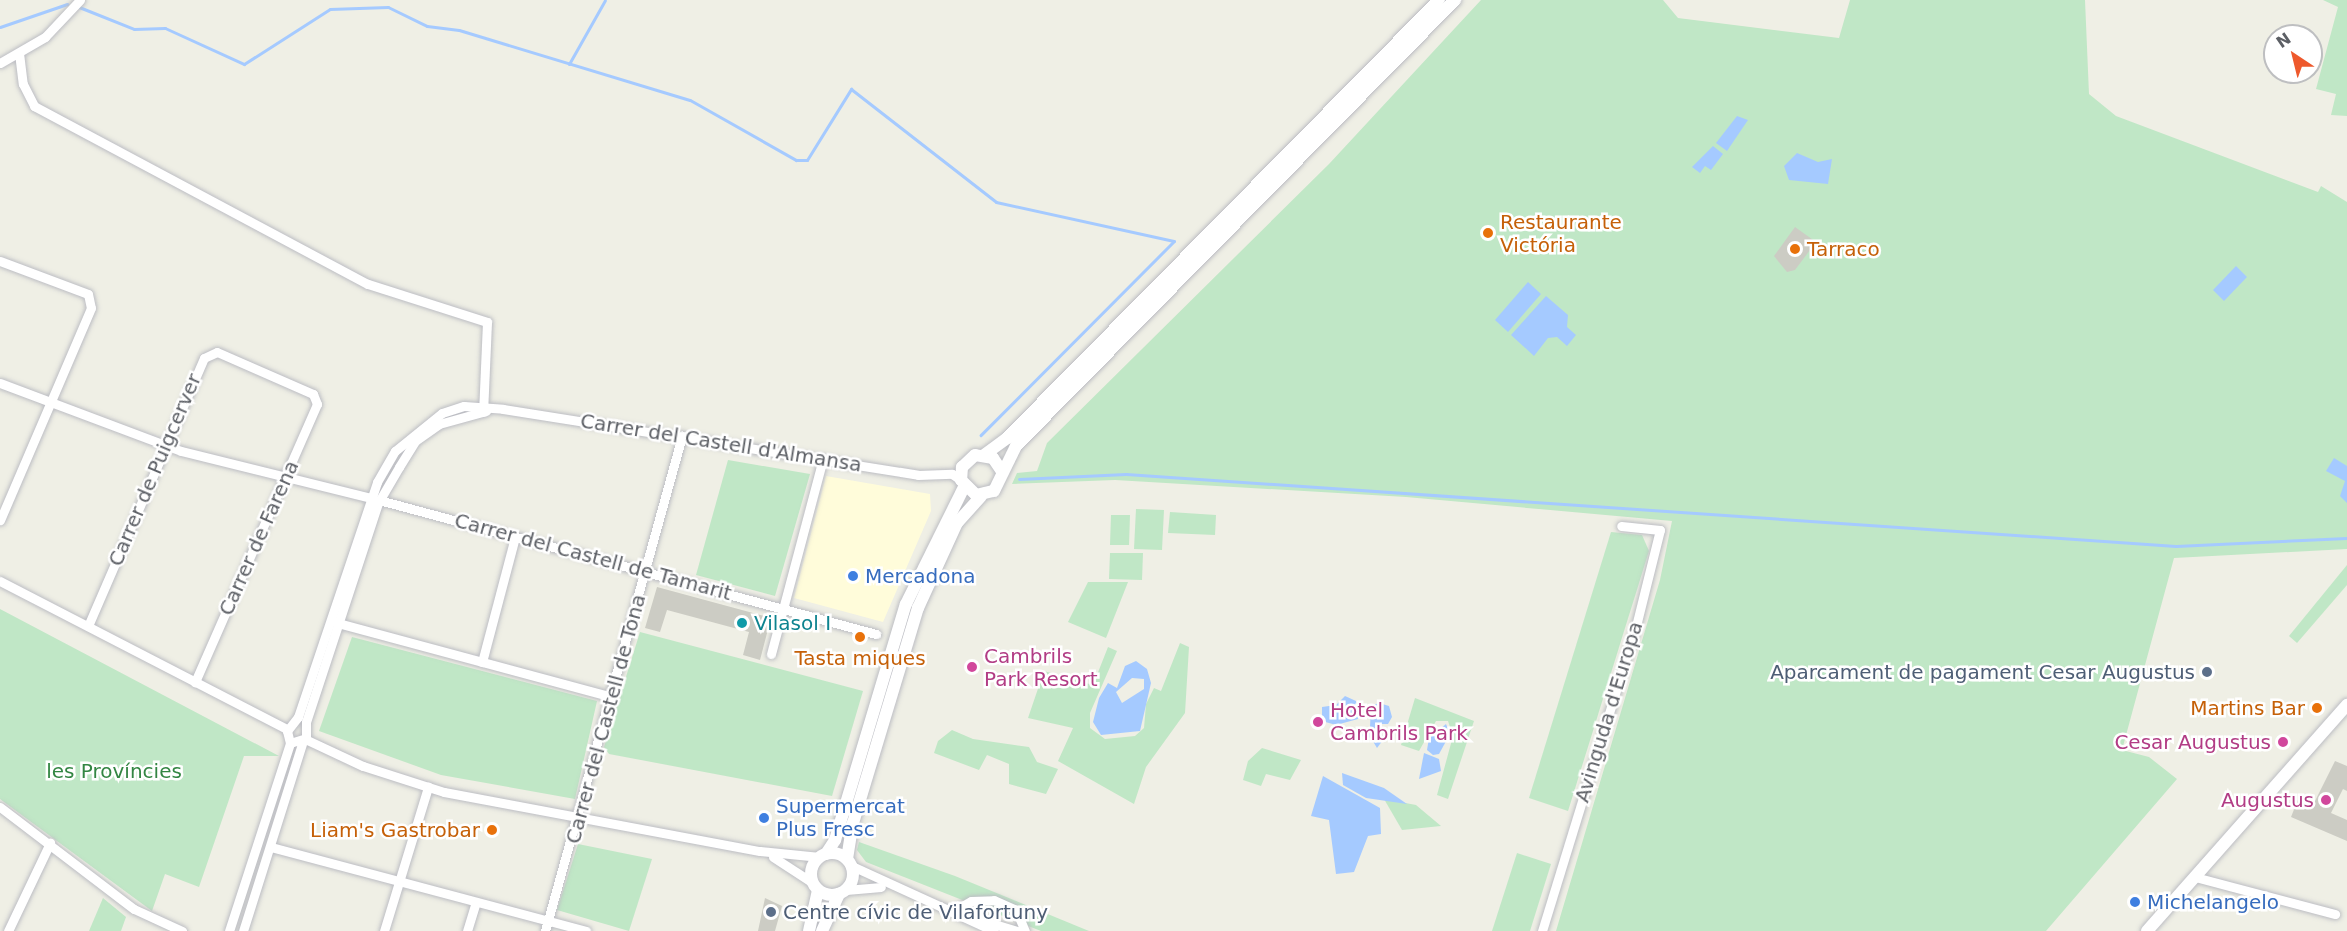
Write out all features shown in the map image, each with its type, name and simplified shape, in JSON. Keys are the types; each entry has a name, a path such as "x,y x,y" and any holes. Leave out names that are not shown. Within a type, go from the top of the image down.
{"street":[{"path":"0,63 45,38 80,0"},
{"path":"810,931 815,886 812,868 835,840 906,604 963,484 967,460 984,455 1007,438 1439,0"},
{"path":"822,931 842,892 849,862 853,823 918,608 954,528 981,496 997,488 1001,470 1016,446 1455,0"},
{"path":"18,53 26,95 60,121 368,284 487,322 484,410"},
{"path":"0,261 88,294 91,308 52,404 0,520"},
{"name":"Carrer de Puigcerver","path":"88,626 204,358 218,352 314,394"},
{"name":"Carrer del Castell de Tamarit","path":"0,383 166,446 784,606 876,634"},
{"name":"Carrer de Farena","path":"195,682 317,404 314,394"},
{"name":"Carrer del Castell d'Almansa","path":"290,727 395,451 419,428 464,406 484,410 503,409 682,436 918,475 940,474 967,460"},
{"name":"Carrer del Castell de Tona","path":"545,931 579,818 682,436"},
{"path":"984,455 1001,470"},
{"path":"771,654 823,459"},
{"name":"Carrer del Castell d'Almansa","path":"940,474 963,484"},
{"path":"963,484 981,496"},
{"name":"Carrer del Castell d'Almansa","path":"243,931 272,847 375,499"},
{"name":"Avinguda d'Europa","path":"1542,931 1636,626 1660,530 1621,526"},
{"path":"482,662 515,537"},
{"path":"0,581 195,682 290,727 304,737 428,787 579,818 760,851 823,855 849,862 892,889 952,912 1017,931"},
{"path":"339,623 612,697"},
{"path":"2147,931 2347,705"},
{"path":"229,931 290,743 290,727"},
{"path":"290,743 304,737"},
{"path":"384,931 428,787"},
{"path":"0,807 50,843 123,902 182,931"},
{"path":"8,931 50,843"},
{"path":"272,847 586,931"},
{"path":"760,851 793,865 815,886 842,892 892,889"},
{"path":"2195,877 2335,914"},
{"path":"952,912 970,901 994,900 1016,910 1025,931"},
{"path":"467,931 476,902"},
{"path":"952,912 994,931"},
{"path":"979,925 1008,931"}],"shaded area":[{"name":"Mercadona","path":"826,476 930,494 931,511 883,622 794,598"}],"green space":[{"path":"1481,0 1663,0 1678,18 1839,38 1850,0 2085,0 2089,94 2116,116 2318,192 2321,186 2347,202 2347,549 2174,558 2122,750 2149,757 2177,779 2046,931 1556,931 1660,580 1672,521 1406,497 1115,480 1012,484 1017,473 1037,471 1047,443 1329,164"},
{"path":"2323,0 2347,0 2347,116 2331,115 2336,94 2316,89 2317,84 2323,84 2323,63 2338,7"},
{"path":"728,460 810,474 775,596 696,575"},
{"path":"1136,509 1164,510 1162,550 1134,549"},
{"path":"1170,512 1216,515 1215,535 1168,533"},
{"path":"1111,515 1130,515 1129,545 1110,545"},
{"path":"1611,532 1642,535 1649,551 1568,811 1529,798"},
{"path":"1110,553 1143,553 1142,580 1109,579"},
{"path":"2347,565 2347,585 2297,643 2289,636"},
{"path":"1088,582 1128,582 1106,638 1068,622"},
{"name":"les Províncies","path":"0,609 279,756 244,756 199,887 165,874 152,911 0,799"},
{"path":"640,632 863,691 832,796 609,754 604,747"},
{"path":"352,637 597,701 575,799 441,775 319,731"},
{"path":"1180,643 1189,647 1185,713 1146,767 1134,804 1058,761 1073,728 1028,718 1044,671 1093,685 1108,647 1117,651 1090,713 1090,728 1105,739 1135,736 1144,728 1146,704 1154,688 1161,691"},
{"path":"1415,698 1474,721 1448,799 1437,795 1453,736 1448,721 1436,721 1419,751 1401,745"},
{"path":"952,730 973,739 1029,747 1037,762 1058,769 1046,794 1009,784 1009,764 987,755 979,770 934,753 938,741"},
{"path":"1262,748 1301,760 1290,780 1266,774 1261,786 1243,780 1248,761"},
{"path":"1384,799 1416,805 1441,826 1402,830"},
{"path":"859,842 955,876 1089,931 1041,931 866,862 857,850"},
{"path":"578,844 652,859 629,931 557,910"},
{"path":"1517,853 1551,864 1530,931 1492,931"},
{"path":"103,898 126,917 121,931 89,931"}],"water":[{"path":"1737,116 1748,120 1727,151 1716,143"},
{"path":"1713,146 1723,154 1711,170 1705,166 1700,173 1692,167"},
{"path":"1797,153 1818,162 1832,159 1828,184 1789,180 1784,166"},
{"path":"2236,266 2247,277 2224,301 2213,290"},
{"path":"1528,282 1541,294 1508,332 1495,320"},
{"path":"1546,296 1568,315 1567,327 1576,335 1567,346 1557,337 1548,338 1534,356 1511,335"},
{"path":"2334,458 2347,466 2347,503 2340,496 2345,481 2326,471"},
{"path":"1136,661 1147,669 1151,683 1140,731 1101,735 1093,722 1099,698 1108,683 1117,688 1125,666","holes":["1132,678 1144,679 1144,689 1122,703 1116,692"]},
{"path":"1345,696 1356,701 1358,719 1336,725 1322,721 1322,707 1336,705"},
{"path":"1379,703 1389,706 1392,717 1388,724 1380,724 1383,740 1377,748 1371,738 1360,736 1370,727 1371,706"},
{"path":"1446,724 1450,734 1439,754 1433,755 1427,750 1429,738"},
{"path":"1424,753 1439,759 1441,771 1419,779"},
{"path":"1342,773 1384,788 1407,804 1366,798 1343,785"},
{"path":"1323,776 1380,808 1381,834 1368,836 1354,872 1336,874 1329,820 1311,816"}],"building":[{"name":"Tarraco","path":"1795,227 1816,242 1795,270 1787,272 1774,256"},
{"name":"Vilasol I","path":"657,587 771,618 760,660 743,655 749,632 667,610 660,632 645,628"},
{"name":"Augustus","path":"2335,761 2347,766 2347,791 2343,789 2331,813 2347,820 2347,841 2291,817 2299,797 2314,803"},
{"name":"Centre cívic de Vilafortuny","path":"765,898 782,906 775,931 758,931"}],"waterway":[{"path":"569,64 605,0"},
{"path":"0,27 67,4"},
{"path":"79,7 134,29 165,28 244,64 330,9 388,7 427,26 459,30 690,100 796,160 807,160 851,89 996,202 1174,241 981,435"},
{"path":"1019,479 1126,474 2176,546 2347,538"}],"place":[{"name":"Restaurante Victória","path":"1488,233"},
{"name":"Tarraco","path":"1795,249"},
{"name":"Mercadona","path":"853,576"},
{"name":"Vilasol I","path":"742,623"},
{"name":"Tasta miques","path":"860,637"},
{"name":"Cambrils Park Resort","path":"972,667"},
{"name":"Aparcament de pagament Cesar Augustus","path":"2207,672"},
{"name":"Martins Bar","path":"2317,708"},
{"name":"Hotel Cambrils Park","path":"1318,722"},
{"name":"Cesar Augustus","path":"2283,742"},
{"name":"Augustus","path":"2326,800"},
{"name":"Supermercat Plus Fresc","path":"764,818"},
{"name":"Liam's Gastrobar","path":"492,830"},
{"name":"Michelangelo","path":"2135,902"},
{"name":"Centre cívic de Vilafortuny","path":"771,912"}]}
